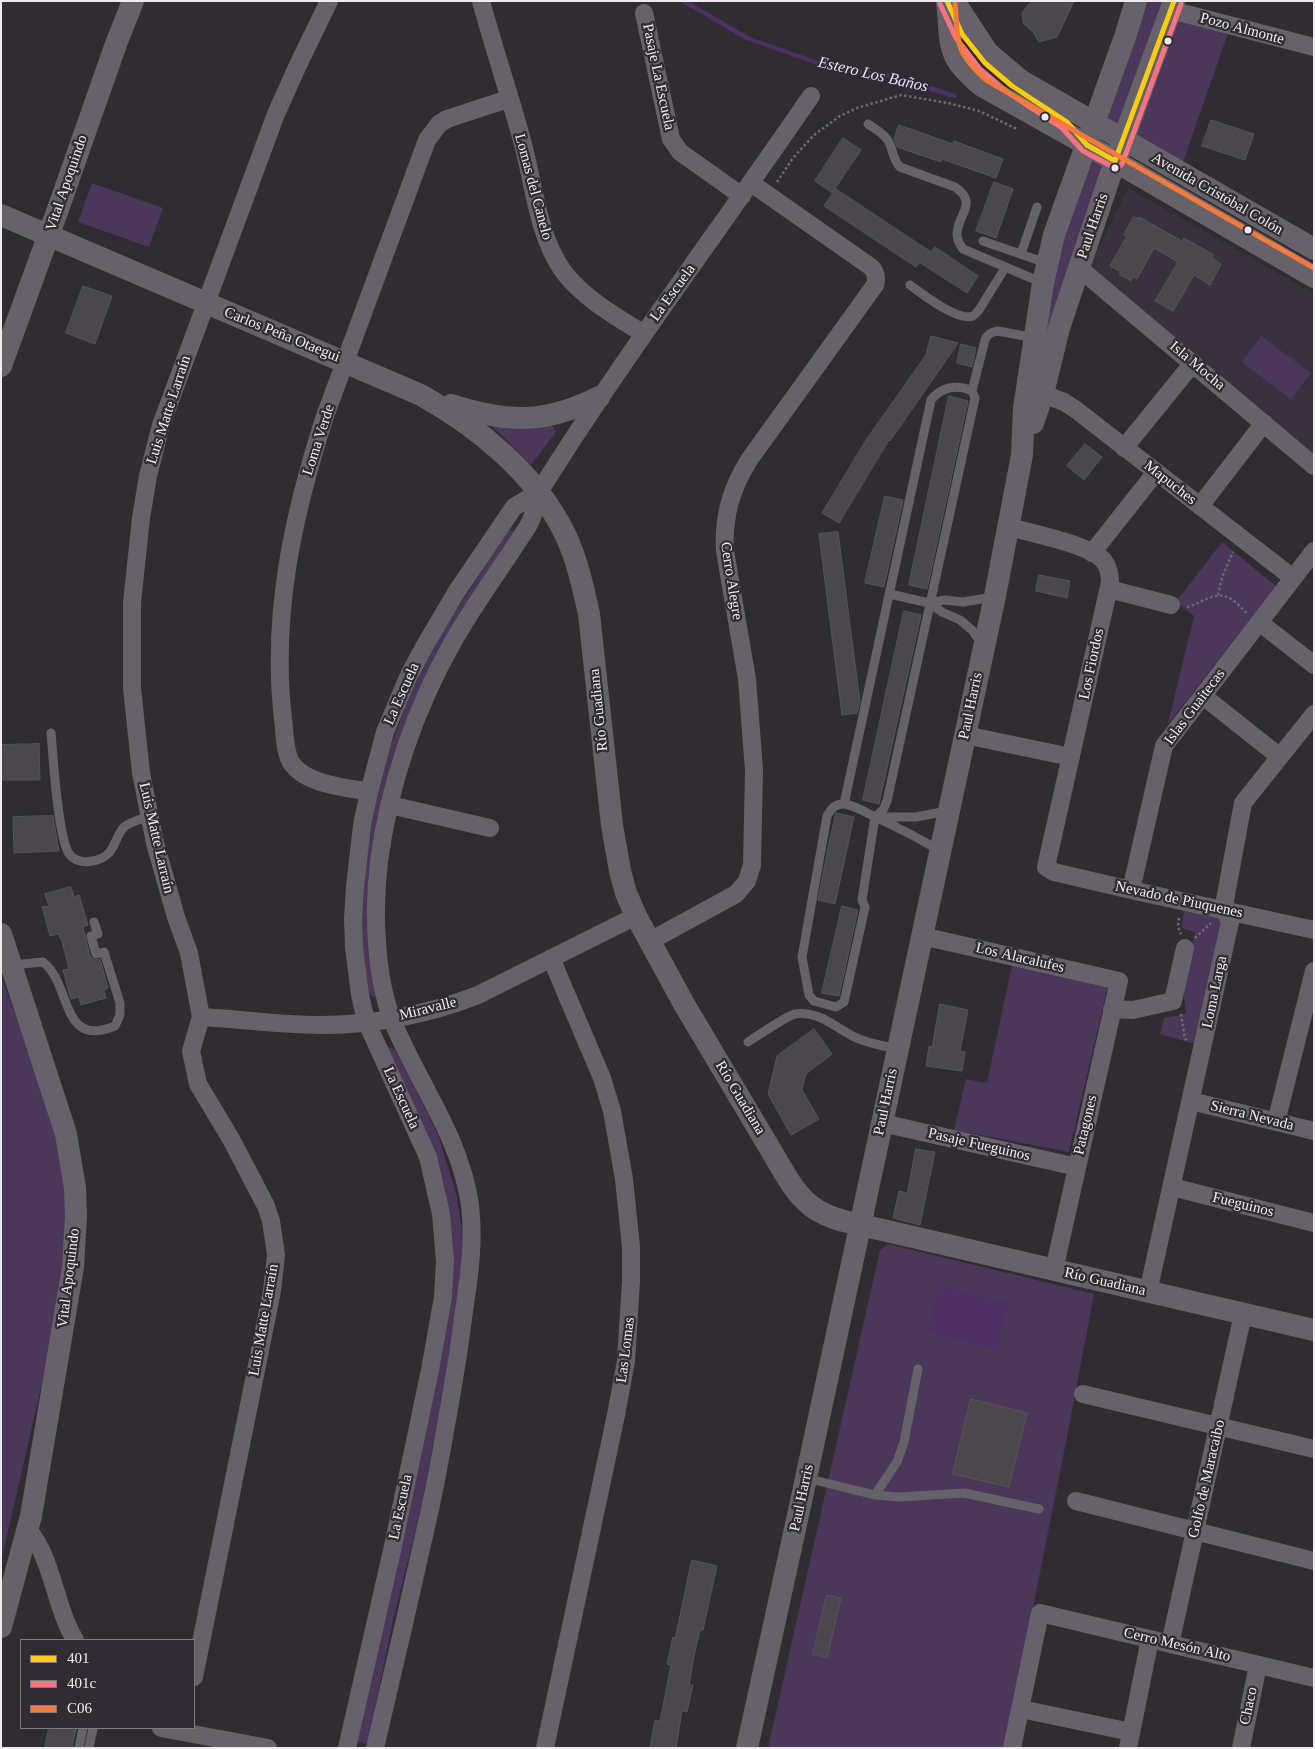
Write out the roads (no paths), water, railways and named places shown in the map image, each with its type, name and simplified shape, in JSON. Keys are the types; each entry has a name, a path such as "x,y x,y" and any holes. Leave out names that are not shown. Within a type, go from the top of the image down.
{"street":[{"name":"Vital Apoquindo","path":"1,366 133,1"},
{"name":"Luis Matte Larraín","path":"195,1672 272,1291 276,1255 271,1221 260,1191 198,1084 191,1051 201,1017 189,953 164,880 148,816 140,765 132,688 132,611 136,560 148,476 161,425 276,114 329,1"},
{"name":"Lomas del Canelo","path":"481,1 522,143 544,230 554,257 566,275 580,290 644,334"},
{"name":"Paul Harris","path":"747,1748 995,596 1022,455 1024,408 1046,267 1062,214 1095,124 1136,1"},
{"name":"Avenida Cristóbal Colón","path":"950,2 982,45 1003,67 1020,80 1314,249"},
{"name":"Avenida Cristóbal Colón","path":"950,2 949,41 954,55 971,77 982,86 1314,277"},
{"name":"Paul Harris","path":"1022,455 1043,394 1059,328 1076,276 1123,139 1172,6"},
{"name":"Pozo Almonte","path":"1172,6 1314,48"},
{"name":"Pasaje La Escuela","path":"644,13 670,139 680,152 747,189"},
{"name":"La Escuela","path":"375,1748 429,1514 455,1373 472,1248 471,1221 466,1186 455,1147 392,1018 386,999 375,917 379,861 390,806 405,752 420,709 442,663 471,612 532,519 539,492 599,398 811,96"},
{"name":"Loma Verde","path":"369,792 319,782 302,773 291,762 286,748 281,703 279,634 292,539 312,457 325,416 426,140 447,119 508,99"},
{"name":"Cerro Alegre","path":"650,941 736,894 747,881 750,873 752,865 754,770 747,679 725,551 724,535 728,504 737,481 749,460 875,285 876,280 871,266 768,195 747,189"},
{"name":"Carlos Peña Otaegui","path":"1,215 206,304 422,394 480,433 539,492"},
{"path":"1046,267 1070,278 1076,276"},
{"name":"Isla Mocha","path":"1076,276 1193,363 1314,466"},
{"path":"1124,448 1193,363"},
{"path":"422,394 489,416 512,418 535,418 557,414 599,398"},
{"name":"Mapuches","path":"1043,394 1064,402 1075,409 1293,578"},
{"path":"1200,506 1264,423"},
{"path":"1092,553 1156,472"},
{"name":"La Escuela","path":"347,1748 426,1388 443,1297 444,1279 444,1238 441,1214 428,1157 366,1021 358,988 353,919 358,858 369,792 385,732 409,675 440,618 514,506 539,492"},
{"name":"Río Guadiana","path":"539,492 565,534 581,581 589,614 614,840 626,893 636,916 690,1012 796,1191 806,1204 837,1220 1314,1330"},
{"name":"Los Fiordos","path":"1009,526 1071,544 1092,553 1103,561 1107,567 1110,582 1046,867"},
{"name":"Islas Guaitecas","path":"1131,890 1164,746 1314,551"},
{"path":"1108,589 1171,605"},
{"path":"1259,622 1314,665"},
{"path":"1203,696 1280,757"},
{"name":"Loma Larga","path":"1148,1292 1230,922 1225,910 1243,803 1280,757 1311,723"},
{"path":"965,735 1071,757"},
{"path":"390,806 490,828"},
{"name":"Nevado de Piuquenes","path":"1046,867 1054,872 1314,930"},
{"name":"Miravalle","path":"201,1017 320,1025 392,1018 421,1013 478,995 636,916"},
{"name":"Vital Apoquindo","path":"1,934 66,1134 75,1188 76,1216 74,1267 28,1528 1,1627"},
{"name":"Los Alacalufes","path":"922,936 1119,981"},
{"path":"1112,1009 1133,1010 1173,1001 1185,948"},
{"name":"Las Lomas","path":"545,1748 625,1370 630,1321 631,1282 628,1213 623,1170 612,1111 602,1078 551,958"},
{"path":"1276,1122 1314,971"},
{"name":"Patagones","path":"1054,1270 1119,981"},
{"name":"Sierra Nevada","path":"1191,1101 1314,1131"},
{"name":"Pasaje Fueguinos","path":"882,1123 1077,1167"},
{"name":"Fueguinos","path":"1172,1187 1314,1223"},
{"name":"Golfo de Maracaibo","path":"1170,1644 1243,1314"},
{"path":"1083,1394 1314,1448"},
{"path":"1076,1501 1314,1562"},
{"path":"28,1528 42,1550 61,1610 74,1639"},
{"name":"Cerro Mesón Alto","path":"1021,1709 1040,1613 1314,1678"},
{"path":"1012,1748 1021,1709 1130,1740 1150,1639"},
{"name":"Chaco","path":"1241,1748 1258,1664"},
{"path":"164,1729 182,1736 268,1748"}],"lane":[{"path":"868,124 886,136 890,142 896,164 900,167 956,187 962,191 966,198 967,206 957,231 963,249 1005,268 1046,267"},
{"path":"1021,254 1037,207"},
{"path":"983,241 1021,254 1046,267"},
{"path":"910,286 956,315 973,316 979,310 1005,268"},
{"path":"940,851 900,828 875,817 866,811 844,804 835,805 827,816 802,957 809,995 814,1001 820,1004 836,1006 844,1002 864,907 862,900 875,817 883,810 887,800 975,398 972,391 986,336 992,332 998,332 1035,338"},
{"path":"844,804 931,400 936,394 946,388 964,387 972,391"},
{"path":"890,594 929,603 942,612 960,620 973,631 984,647"},
{"path":"929,603 945,600 963,602 995,596"},
{"path":"51,733 57,796 65,844 70,854 82,862 95,861 104,857 113,849 118,835 126,826 148,816"},
{"path":"875,817 916,818 949,810"},
{"path":"12,965 43,962 48,965 74,1020 82,1028 92,1032 102,1031 115,1026 120,1015 120,1003 104,952 96,954 91,936 98,934 94,922"},
{"path":"748,1042 794,1014 820,1017 862,1040 898,1049"},
{"path":"875,1495 897,1462 902,1448 918,1369"},
{"path":"806,1478 875,1495 899,1497 954,1492 1039,1509"},
{"path":"79,1748 83,1729"},
{"path":"89,1748 93,1729"}],"waterway":[{"name":"Estero Los Baños","path":"684,1 747,38 834,69 886,75 955,96"}]}
